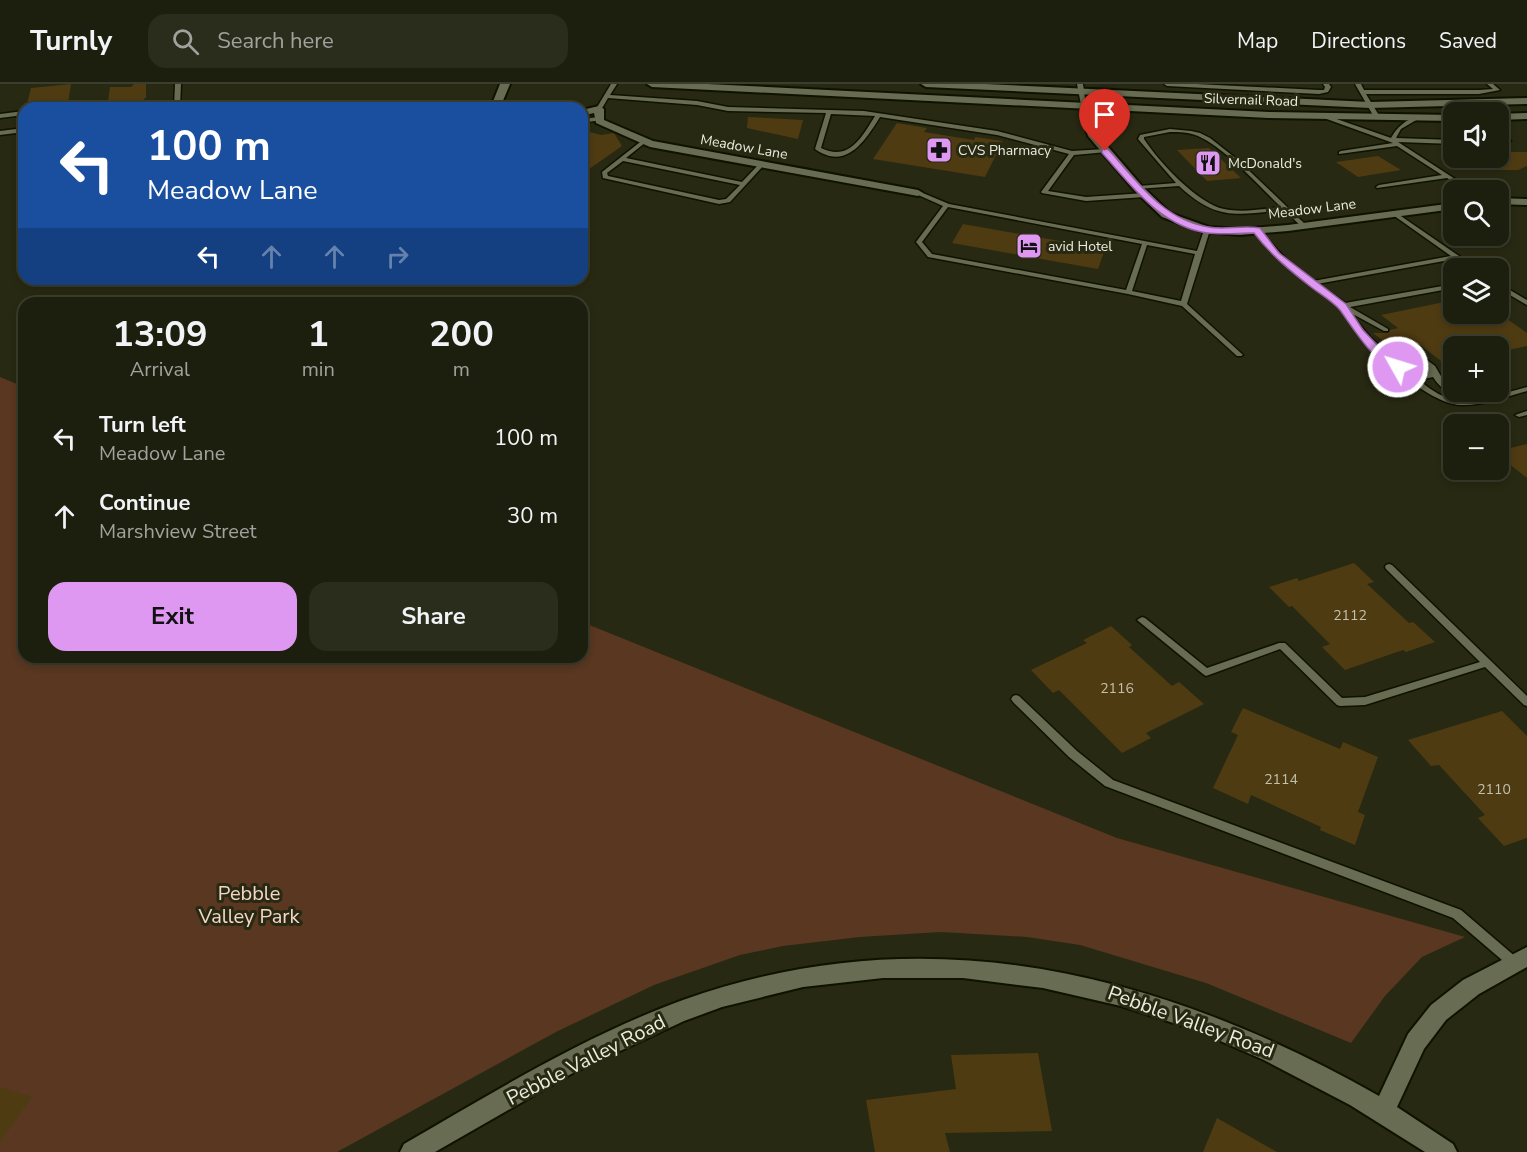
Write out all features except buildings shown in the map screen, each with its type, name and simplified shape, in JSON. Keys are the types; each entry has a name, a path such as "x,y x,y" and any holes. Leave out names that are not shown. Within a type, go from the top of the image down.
{"street":[{"path":"498,102 505,84"},
{"name":"Silvernail Road","path":"652,84 1326,117 1443,118"},
{"name":"Silvernail Road","path":"926,84 1081,88 1370,105 1527,101"},
{"path":"1084,105 1090,129 1105,151 1142,192"},
{"path":"588,113 599,114"},
{"name":"Meadow Lane","path":"599,114 609,127 644,141 918,193"},
{"path":"1509,117 1527,116"},
{"name":"Meadow Lane","path":"1142,192 1174,220 1207,230 1256,230 1304,226 1443,207"},
{"path":"1509,201 1527,202"},
{"path":"1384,1112 1409,1050 1437,1013 1471,987 1501,972 1520,959"},
{"name":"Pebble Valley Road","path":"412,1152 590,1053 650,1024 719,998 798,978 903,966 972,968 1064,980 1154,1004 1236,1035 1290,1060 1384,1112 1445,1152"}],"lane":[{"path":"177,102 178,84"},
{"path":"588,119 599,114 614,84"},
{"path":"1167,84 1255,86 1319,92 1326,91 1328,87 1326,84"},
{"path":"1358,84 1377,117"},
{"path":"1392,84 1399,93"},
{"path":"1363,93 1497,90 1490,84"},
{"path":"1081,88 1084,105"},
{"path":"606,96 697,103 728,109 879,115 997,133 1072,153 1105,151"},
{"path":"829,112 818,149 824,153 836,154 849,153 857,147 879,115"},
{"path":"0,116 18,114"},
{"path":"1326,117 1392,140 1454,180"},
{"path":"1392,140 1399,128 1416,118"},
{"path":"0,133 18,131"},
{"path":"1284,208 1242,212 1223,211 1194,197 1145,145 1141,139 1142,136 1159,131 1174,131 1204,137 1284,208 1304,226"},
{"path":"1392,140 1443,142"},
{"path":"644,141 604,173 605,177 719,202 728,201 761,165"},
{"path":"1341,153 1399,144"},
{"path":"1072,153 1044,192 1086,199 1142,192 1181,184"},
{"path":"622,159 744,184"},
{"path":"1379,187 1448,176"},
{"path":"918,193 947,205 1199,253"},
{"path":"947,205 919,242 930,256 1184,304 1239,355"},
{"path":"1395,214 1455,257"},
{"path":"1184,304 1207,230"},
{"path":"1256,230 1275,255 1342,306 1386,330"},
{"path":"1128,292 1145,243"},
{"path":"1312,283 1455,257"},
{"path":"1342,306 1443,288"},
{"path":"1509,292 1527,303"},
{"path":"1342,306 1359,332 1379,353 1443,399"},
{"path":"1407,347 1432,368 1443,386"},
{"path":"1398,367 1424,376 1431,375 1432,368"},
{"path":"1509,393 1527,389"},
{"path":"1389,567 1527,702"},
{"path":"1142,620 1206,672 1281,645 1340,702 1365,701 1487,663"},
{"path":"1016,699 1073,754 1109,783 1457,914 1520,959"}],"green space":[{"name":"Pebble Valley Park","path":"0,377 18,384 18,663 588,663 588,624 1117,838 1465,937 1422,957 1385,996 1351,1043 1206,983 1080,945 1027,937 941,932 860,937 783,946 740,955 654,985 556,1032 337,1152 0,1152"}],"place":[{"name":"CVS Pharmacy","path":"939,150"},
{"name":"McDonald's","path":"1208,163"},
{"name":"avid Hotel","path":"1029,246"}],"route":[{"path":"1105,151 1152,202 1174,220 1207,230 1223,232 1256,230 1275,255 1342,306 1359,332 1379,353 1398,367"}]}
